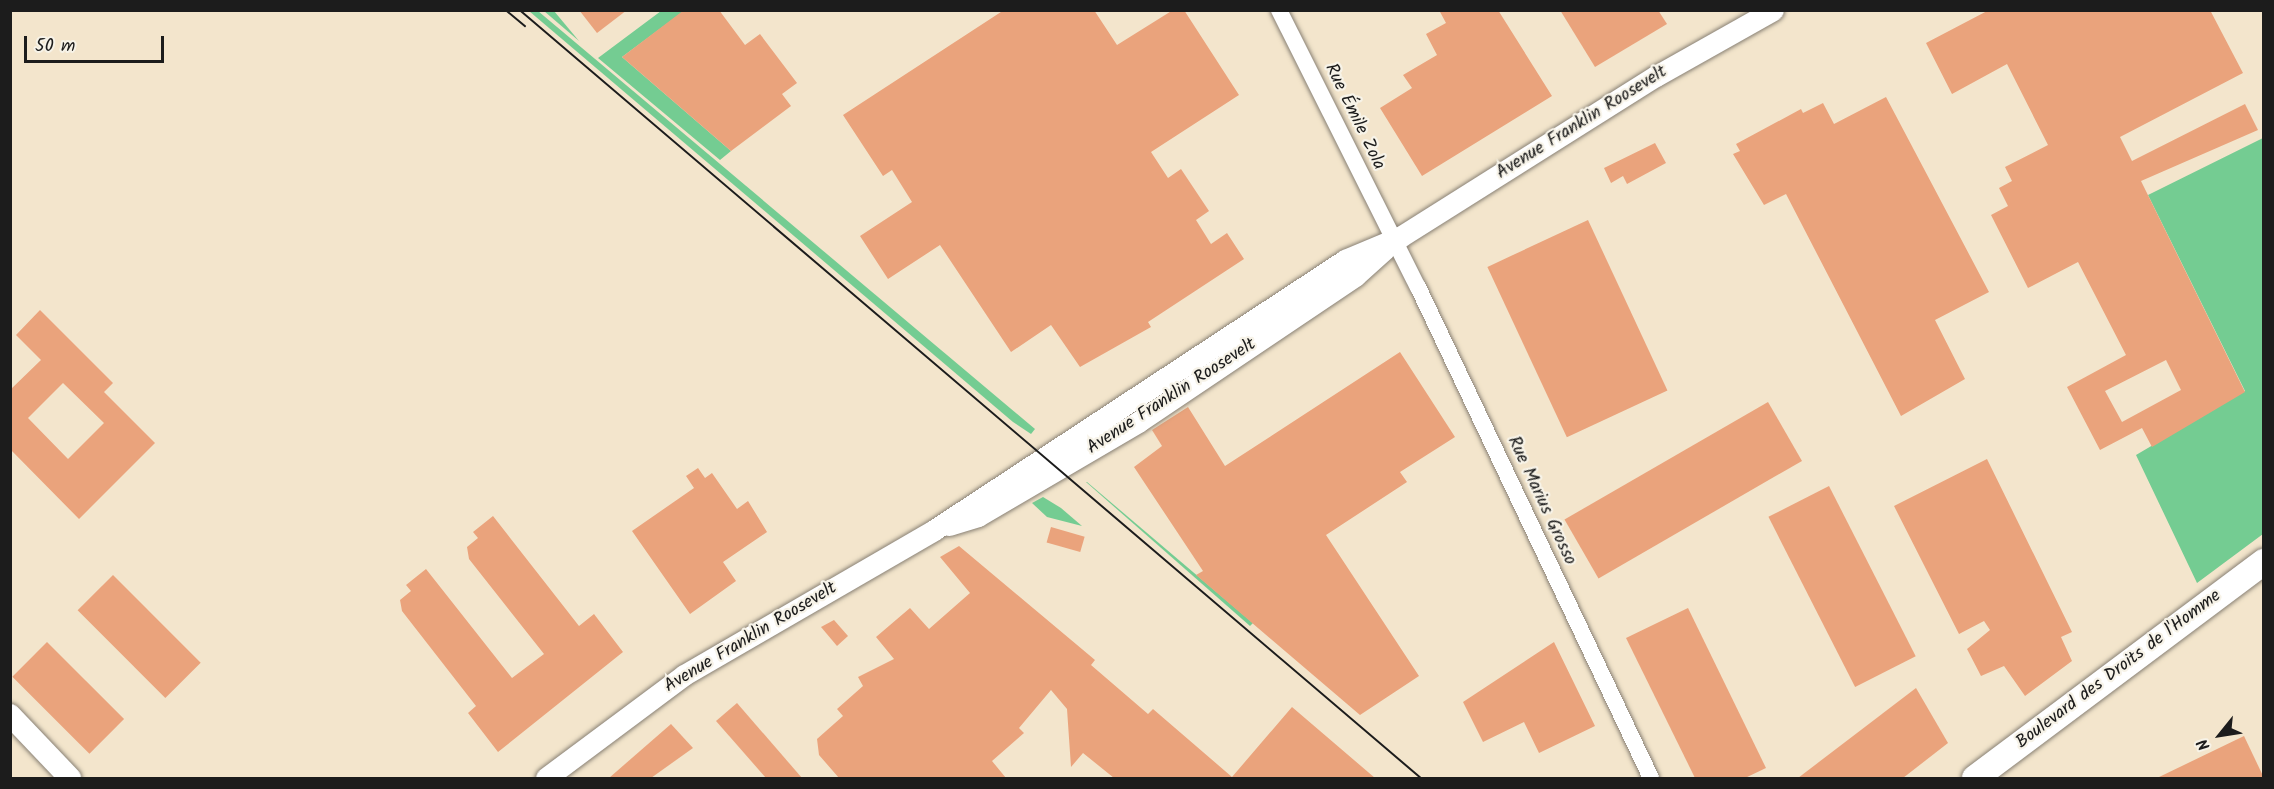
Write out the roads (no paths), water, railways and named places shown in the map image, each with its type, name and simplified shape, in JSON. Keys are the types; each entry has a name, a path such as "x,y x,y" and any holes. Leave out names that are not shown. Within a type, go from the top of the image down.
{"main road":[{"name":"Boulevard des Droits de l'Homme","path":"1975,778 2264,562"},
{"path":"10,715 70,778"}],"street":[{"name":"Rue Émile Zola","path":"1279,10 1394,240"},
{"name":"Avenue Franklin Roosevelt","path":"546,778 684,675 1093,438 1345,260 1394,240 1589,118 1773,10"},
{"name":"Rue Marius Grosso","path":"1394,240 1651,778"}],"tram line":[{"path":"506,10 525,26"},
{"path":"520,10 1421,778"}]}
